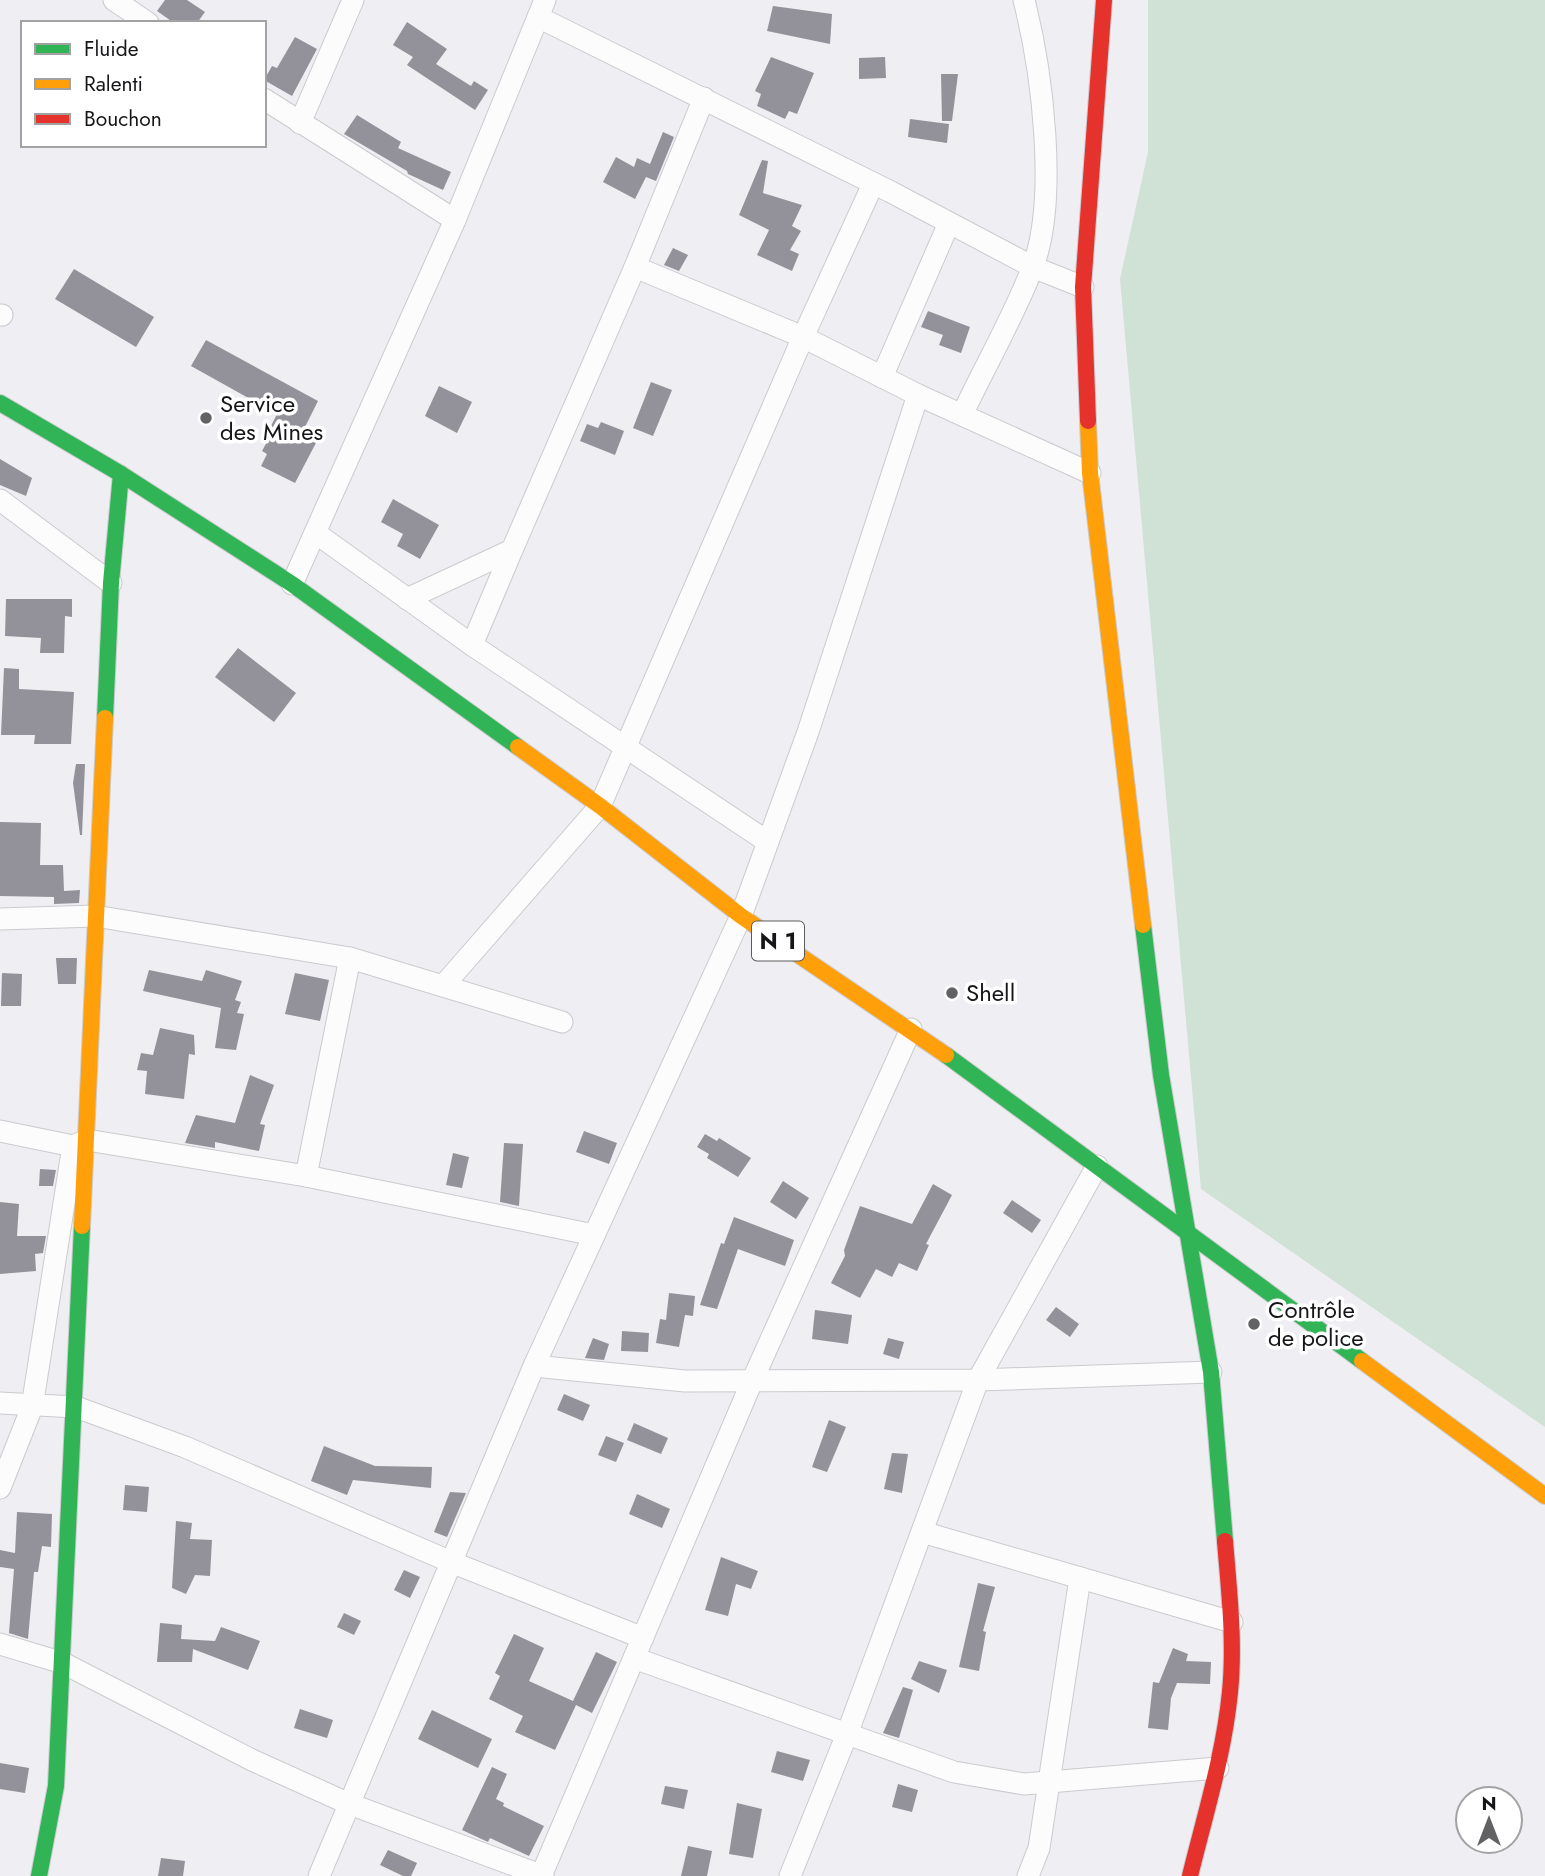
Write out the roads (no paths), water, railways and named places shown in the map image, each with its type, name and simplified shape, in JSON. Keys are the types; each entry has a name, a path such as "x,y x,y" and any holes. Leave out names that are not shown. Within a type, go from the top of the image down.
{"main road":[{"path":"1104,0 1083,287 1090,473 1159,1062 1211,1372 1231,1622 1230,1692 1219,1768 1190,1876"},
{"name":"N 1","path":"0,403 121,474 292,584 600,806 741,916 911,1029 1545,1496"},
{"path":"38,1876 56,1786 76,1406 80,1143 95,916 111,583 121,474"}],"street":[{"path":"114,0 145,21"},
{"path":"300,123 353,0"},
{"path":"962,414 1033,267 1043,216 1046,161 1034,39 1024,0"},
{"path":"292,584 317,534 455,219 541,8 704,98 1033,267 1083,287"},
{"path":"472,645 635,267 704,98"},
{"path":"266,100 455,219"},
{"path":"443,986 600,806 803,337 873,184"},
{"path":"882,377 949,223"},
{"path":"635,267 803,337 918,395 1090,473"},
{"path":"319,1876 534,1366 741,916 808,732 918,395"},
{"path":"0,500 111,583"},
{"path":"317,534 472,645 768,842"},
{"path":"407,599 512,550"},
{"path":"0,919 95,916 350,958 562,1022"},
{"path":"306,1176 350,958"},
{"path":"0,1644 63,1663 252,1760 348,1803 542,1876 752,1379 911,1029"},
{"path":"0,1131 306,1176 594,1235"},
{"path":"0,1488 32,1406 80,1143"},
{"path":"790,1876 847,1734 978,1380 1097,1166"},
{"path":"534,1366 685,1381 978,1380 1211,1372"},
{"path":"0,1403 76,1406 185,1447 451,1562 643,1638"},
{"path":"922,1532 1231,1622"},
{"path":"1028,1876 1039,1848 1080,1578"},
{"path":"634,1658 954,1772 988,1780 1024,1784 1048,1783 1219,1768"}],"place":[{"name":"Service des Mines","path":"206,418"},
{"name":"Shell","path":"952,993"},
{"name":"Contrôle de police","path":"1254,1324"}]}
